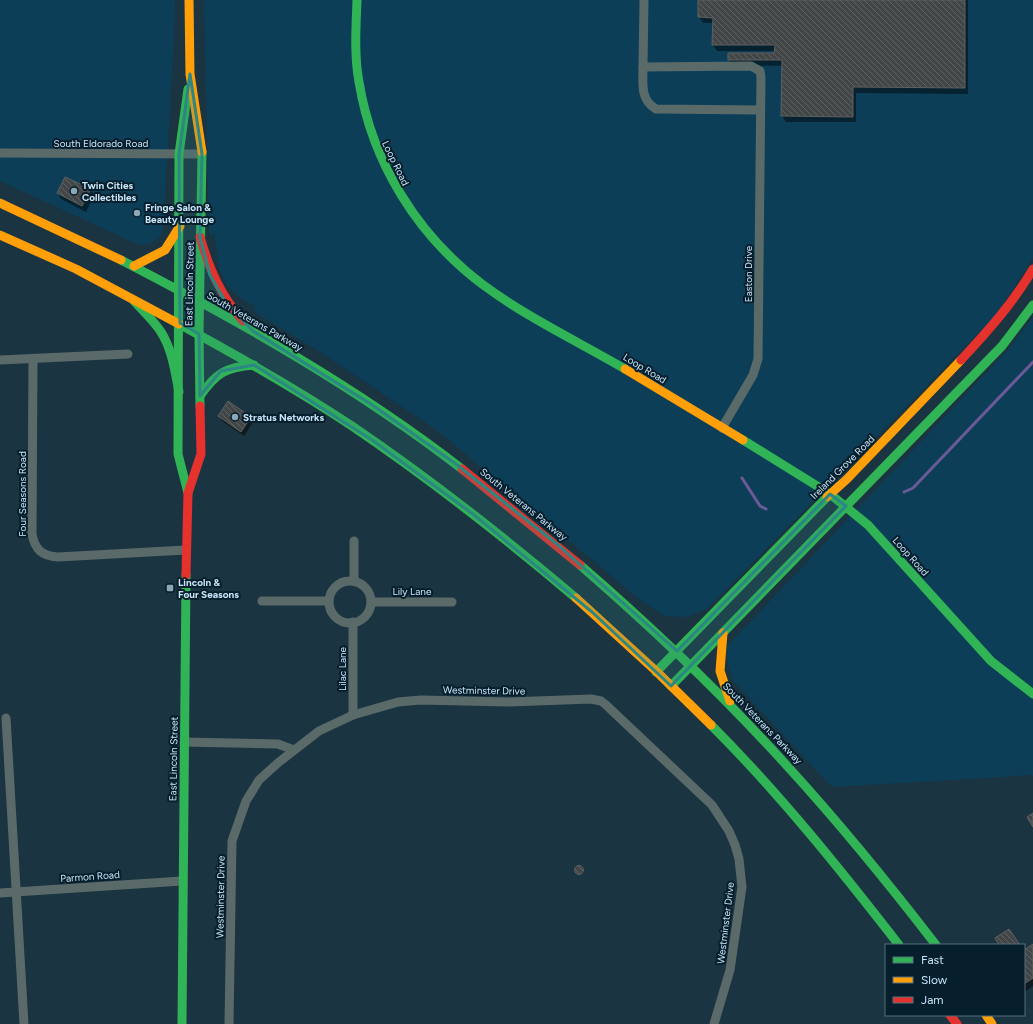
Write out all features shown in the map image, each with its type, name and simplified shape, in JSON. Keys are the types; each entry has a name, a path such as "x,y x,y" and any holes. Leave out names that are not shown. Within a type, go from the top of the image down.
{"main road":[{"name":"East Lincoln Street","path":"188,493 201,454 199,334 202,154 190,74 189,0"},
{"name":"Loop Road","path":"357,0 354,42 356,69 363,106 371,136 384,168 398,193 424,229 458,264 497,294 830,494 873,530 991,661 1033,694"},
{"name":"East Lincoln Street","path":"182,1024 182,881 188,493 178,454 180,324 179,154 190,74"},
{"name":"South Veterans Parkway","path":"0,203 134,266 253,330 371,404 456,464 557,544 691,664 732,705 783,759 848,833 935,944"},
{"path":"134,266 166,250 180,226"},
{"path":"0,235 129,296 254,365 372,440 474,515 592,612 671,686 788,809 872,908 898,944"},
{"path":"200,237 210,274 217,289 225,301 253,330"},
{"name":"Ireland Grove Road","path":"656,672 830,494 847,479 990,329 1023,286 1033,269"},
{"path":"129,296 161,332 171,355 179,392"},
{"path":"671,686 1002,346 1033,305"},
{"path":"200,396 209,382 221,371 232,367 254,365"},
{"path":"723,633 720,671 732,705"},
{"path":"951,1016 957,1024"}],"street":[{"path":"644,0 643,67 645,100 649,105 656,109 760,110"},
{"name":"Easton Drive","path":"643,67 756,68 760,71 758,359 753,376 722,428"},
{"name":"South Eldorado Road","path":"0,153 202,154"},
{"path":"0,360 128,354"},
{"name":"Four Seasons Road","path":"33,358 32,534 35,547 43,555 58,557 186,550"},
{"path":"354,541 354,581"},
{"path":"354,581 364,586 370,596 371,602 368,613 358,621 346,622 334,615 329,601 334,588 340,584 354,581"},
{"path":"262,601 329,601"},
{"name":"Lily Lane","path":"371,602 452,602"},
{"name":"Lilac Lane","path":"353,622 353,715"},
{"name":"Westminster Drive","path":"228,1024 232,841 246,801 259,780 319,731 353,715 398,702 421,700 509,702 591,700 601,701 605,704 712,805 729,831 739,859 742,887 730,970 714,1024"},
{"path":"6,718 4,754 16,893 24,1024"},
{"path":"184,742 278,744 294,750"},
{"name":"Parmon Road","path":"0,893 182,881"}],"highlighted area":[{"path":"190,74 202,154 200,237 210,275 225,301 253,331 371,404 456,464 557,544 677,651 830,494 846,506 671,686 592,612 474,515 372,440 254,365 221,371 200,396 199,334 180,323 179,154"}],"shaded area":[{"path":"0,0 175,0 163,231 159,238 151,243 139,245 0,181"},
{"path":"204,0 1033,0 1033,258 997,314 707,609 687,617 665,616 640,600 438,431 314,348 254,312 255,307 228,287 219,269 214,234 209,235"},
{"path":"1033,317 1033,775 832,787 733,681 728,665 727,646 1008,350"}],"building":[{"path":"698,0 965,0 965,88 853,87 853,117 781,116 782,60 728,60 728,53 774,53 775,45 712,45 713,18 698,17"},
{"name":"Twin Cities Collectibles","path":"65,177 91,189 82,206 57,193"},
{"name":"Stratus Networks","path":"228,401 251,417 241,432 218,416"},
{"path":"1033,813 1033,827 1027,817"},
{"path":"579,865 584,870 579,875 574,870"},
{"path":"1009,929 1019,944 998,944 995,938"},
{"path":"1033,944 1033,978 1025,983 1025,949"}],"waterway":[{"path":"904,492 913,488 1033,362"},
{"path":"742,478 760,506 766,509"}],"traffic: fast":[{"path":"357,0 356,62 365,112 386,168 401,195 418,220 437,243 459,265 482,284 534,318 625,369"},
{"path":"188,89 179,154 178,454 188,493"},
{"path":"200,406 199,334 202,152"},
{"path":"121,260 253,331 339,383 381,410 462,469"},
{"path":"134,301 155,324 165,339 173,361 179,392"},
{"path":"671,686 1002,346 1033,305"},
{"path":"179,324 267,373 352,426 466,509 576,598"},
{"path":"200,396 211,382 222,373 236,367 254,365"},
{"path":"743,440 830,494 868,525 991,661 1033,694"},
{"path":"656,672 827,497"},
{"path":"580,565 688,664 764,741 846,833 883,877 935,944"},
{"path":"182,1024 186,575"},
{"path":"711,725 785,804 898,944"}],"traffic: slow":[{"path":"189,0 190,74 202,152"},
{"path":"0,203 121,260"},
{"path":"134,266 165,250 180,226"},
{"path":"0,235 76,269 179,324"},
{"path":"827,497 847,479 961,360"},
{"path":"625,369 743,440"},
{"path":"576,598 656,671 711,725"},
{"path":"723,633 720,671 730,701"},
{"path":"987,1016 992,1024"}],"traffic: jam":[{"path":"200,237 208,261 222,292 243,321"},
{"path":"961,360 1000,316 1033,269"},
{"path":"186,575 188,493 201,454 200,406"},
{"path":"462,469 580,565"},
{"path":"951,1016 957,1024"}],"place":[{"name":"Twin Cities Collectibles","path":"74,191"},
{"name":"Fringe Salon & Beauty Lounge","path":"137,213"},
{"name":"Stratus Networks","path":"235,417"},
{"name":"Lincoln & Four Seasons","path":"170,588"}]}
